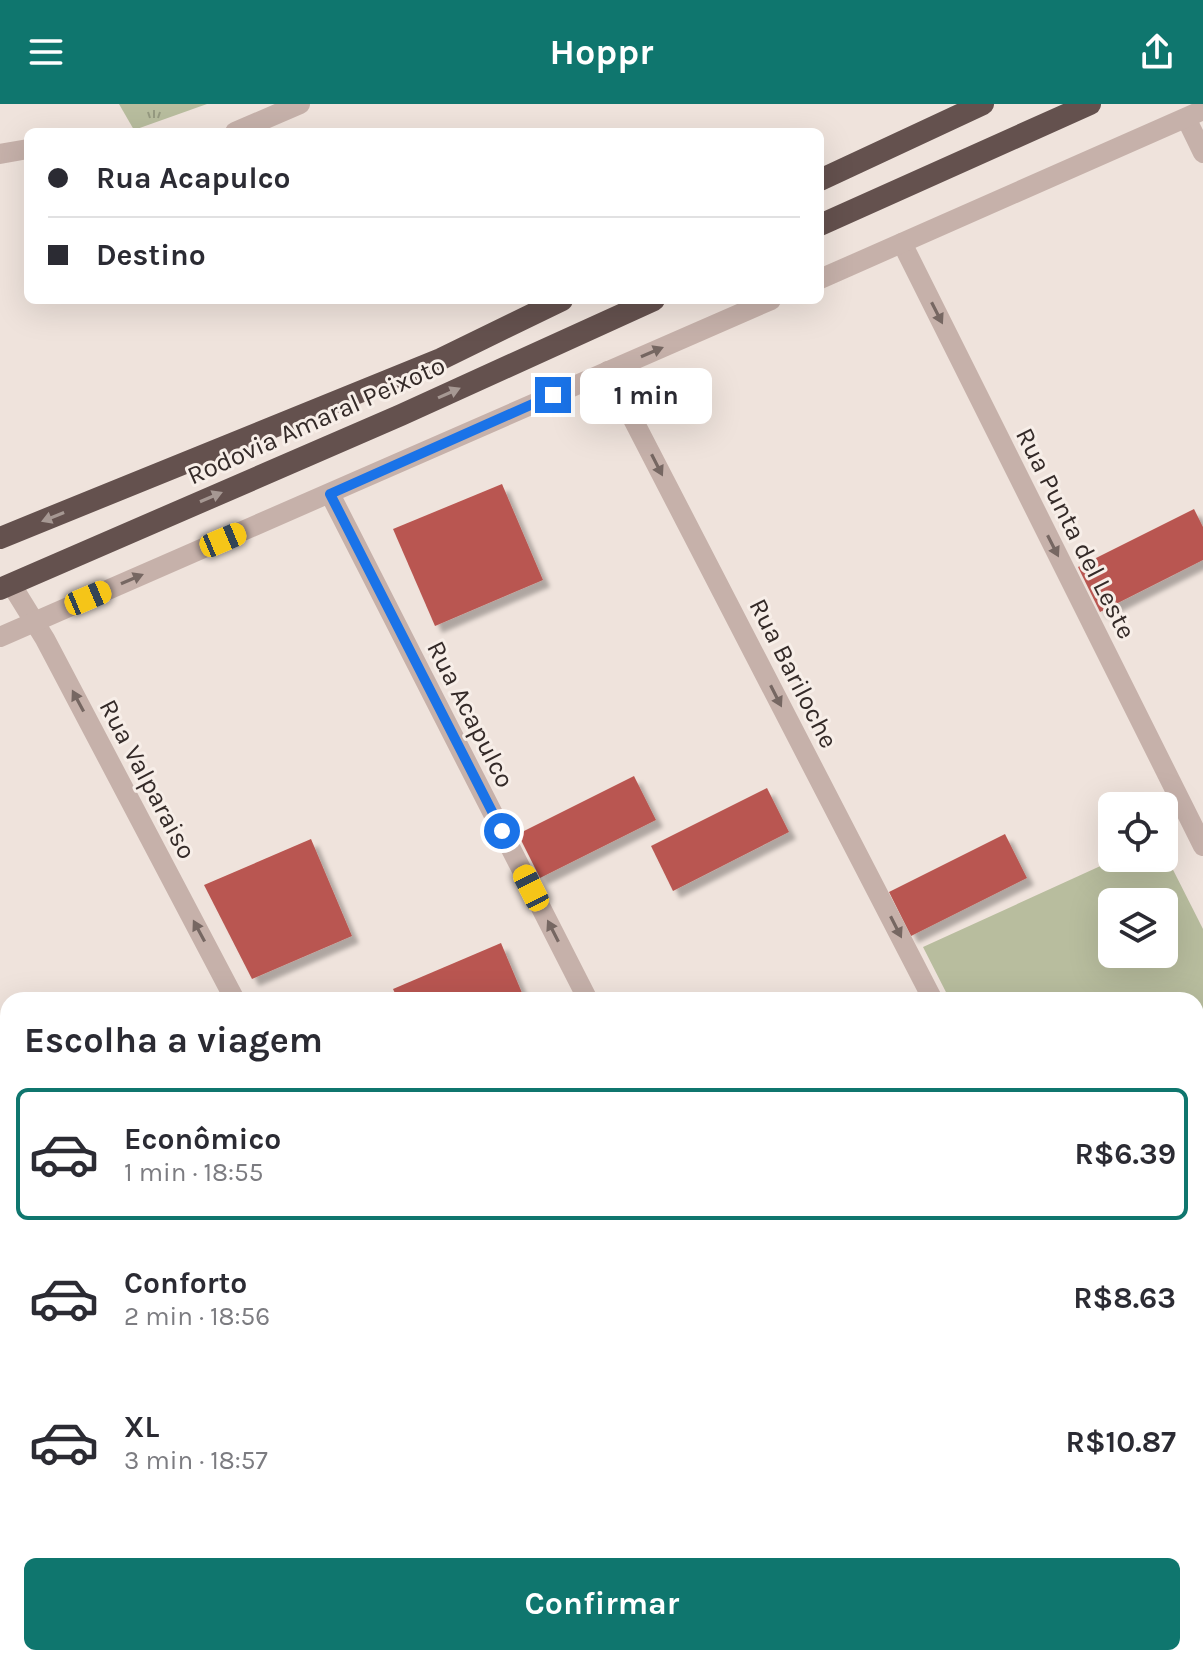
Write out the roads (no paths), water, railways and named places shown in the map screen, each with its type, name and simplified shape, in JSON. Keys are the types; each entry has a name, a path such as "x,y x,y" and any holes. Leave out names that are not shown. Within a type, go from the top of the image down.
{"highway":[{"path":"824,178 983,104"},
{"path":"824,223 1090,104"},
{"name":"Rodovia Amaral Peixoto","path":"0,538 441,359 554,304"},
{"name":"Rodovia Amaral Peixoto","path":"4,583 386,421 645,304"}],"street":[{"path":"244,128 300,104"},
{"path":"824,277 1194,114 1203,153"},
{"path":"0,154 24,150"},
{"name":"Rua Punta del Leste","path":"902,243 1203,846"},
{"path":"0,637 762,304"},
{"name":"Rua Bariloche","path":"608,371 929,992"},
{"name":"Rua Acapulco","path":"330,494 584,992"},
{"name":"Rua Valparaiso","path":"4,583 34,621 231,992"}]}
